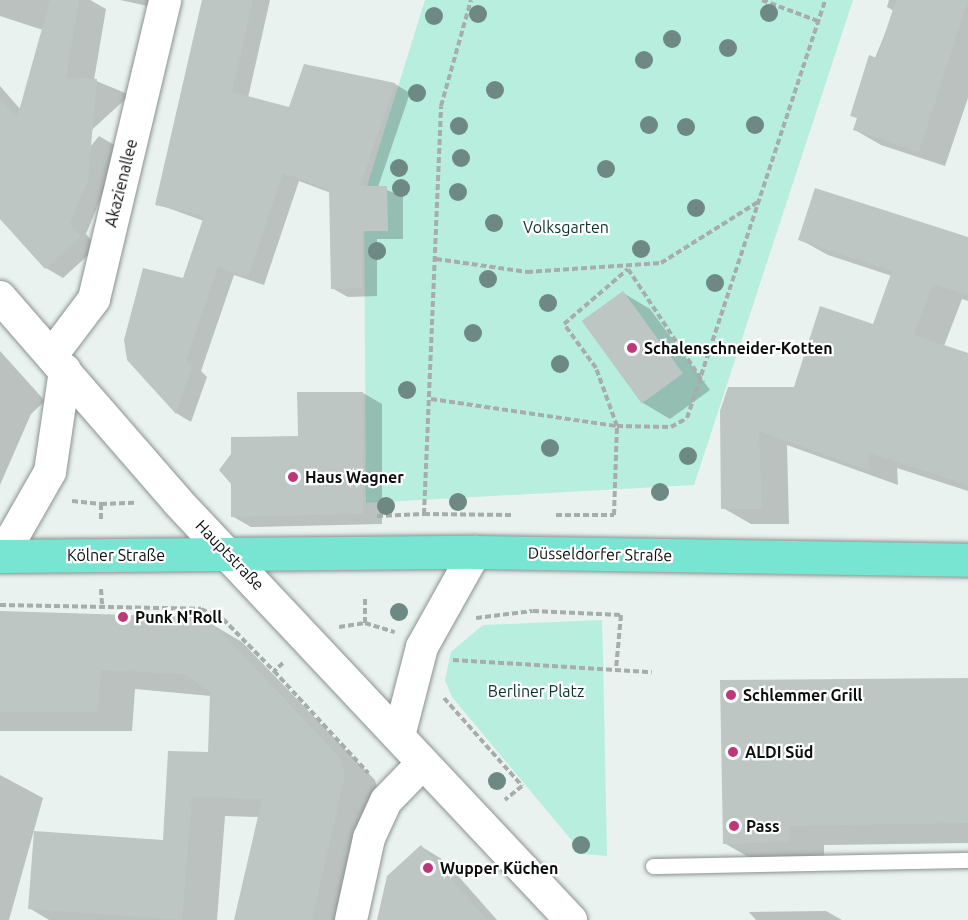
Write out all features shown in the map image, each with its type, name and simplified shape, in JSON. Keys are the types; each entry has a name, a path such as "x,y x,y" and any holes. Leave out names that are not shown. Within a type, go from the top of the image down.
{"main road":[{"name":"Düsseldorfer Straße","path":"231,555 475,552 968,560"},
{"name":"Kölner Straße","path":"1,556 231,555"}],"street":[{"name":"Akazienallee","path":"58,363 93,299 165,0"},
{"name":"Hauptstraße","path":"0,297 231,555 322,635 399,736 571,920"},
{"path":"1,556 50,472 58,363"},
{"path":"399,736 411,641 475,552"},
{"path":"351,920 369,838 392,791 423,763"}],"lane":[{"path":"653,866 968,860"}],"path":[{"path":"424,514 444,82 471,0"},
{"path":"762,0 818,21"},
{"path":"431,399 617,426 680,424 692,411 703,382 825,0"},
{"path":"436,259 527,272 628,269 688,251 759,201"},
{"path":"628,269 703,382"},
{"path":"556,515 614,515 617,426 596,368 564,324 628,269"},
{"path":"364,552 365,517 424,514 511,515"},
{"path":"365,598 365,622"},
{"path":"0,605 201,609 223,619 274,671 363,770 392,791"},
{"path":"471,620 533,611 621,615 616,669"},
{"path":"274,671 322,635 365,622 411,641 483,665 652,672"},
{"path":"441,694 522,786 508,797"}],"green space":[{"name":"Volksgarten","path":"425,0 853,0 694,485 366,503 364,196"},
{"name":"Berliner Platz","path":"602,620 607,856 583,854 452,697 445,680 451,652 483,625"}],"building":[{"path":"50,0 79,0 66,77 97,79 88,180 70,224 81,236 45,269 0,219 0,99 17,118"},
{"path":"202,0 253,0 232,92 289,107 304,64 395,83 360,186 387,186 388,231 362,231 362,288 331,289 329,190 283,173 248,277 218,267 186,361 192,367 176,414 127,360 124,340 143,268 183,278 204,216 155,205"},
{"path":"896,0 968,0 919,152 853,130 857,118 850,116 869,55 877,58"},
{"path":"815,188 968,237 968,295 933,284 914,335 968,353 968,485 869,453 870,471 759,431 762,509 721,509 720,411 728,387 794,387 820,306 873,324 892,271 798,240"},
{"name":"Schalenschneider-Kotten","path":"623,291 683,374 642,403 582,321"},
{"name":"Haus Wagner","path":"297,392 363,392 363,514 231,517 231,484 219,470 231,454 231,437 298,436"},
{"path":"0,611 194,617 208,621 230,641 341,759 345,775 312,920 234,920 262,799 192,797 182,920 28,909 34,831 163,840 168,751 208,752 210,692 184,674 101,670 98,712 0,712"},
{"path":"968,678 968,823 789,826 790,842 723,844 720,680"},
{"path":"421,845 487,920 377,920 387,876"}],"place":[{"name":"Schalenschneider-Kotten","path":"632,348"},
{"name":"Haus Wagner","path":"293,477"},
{"name":"Punk N'Roll","path":"123,617"},
{"name":"Schlemmer Grill","path":"731,695"},
{"name":"ALDI Süd","path":"733,752"},
{"name":"Pass","path":"734,826"},
{"name":"Wupper Küchen","path":"428,868"}]}
